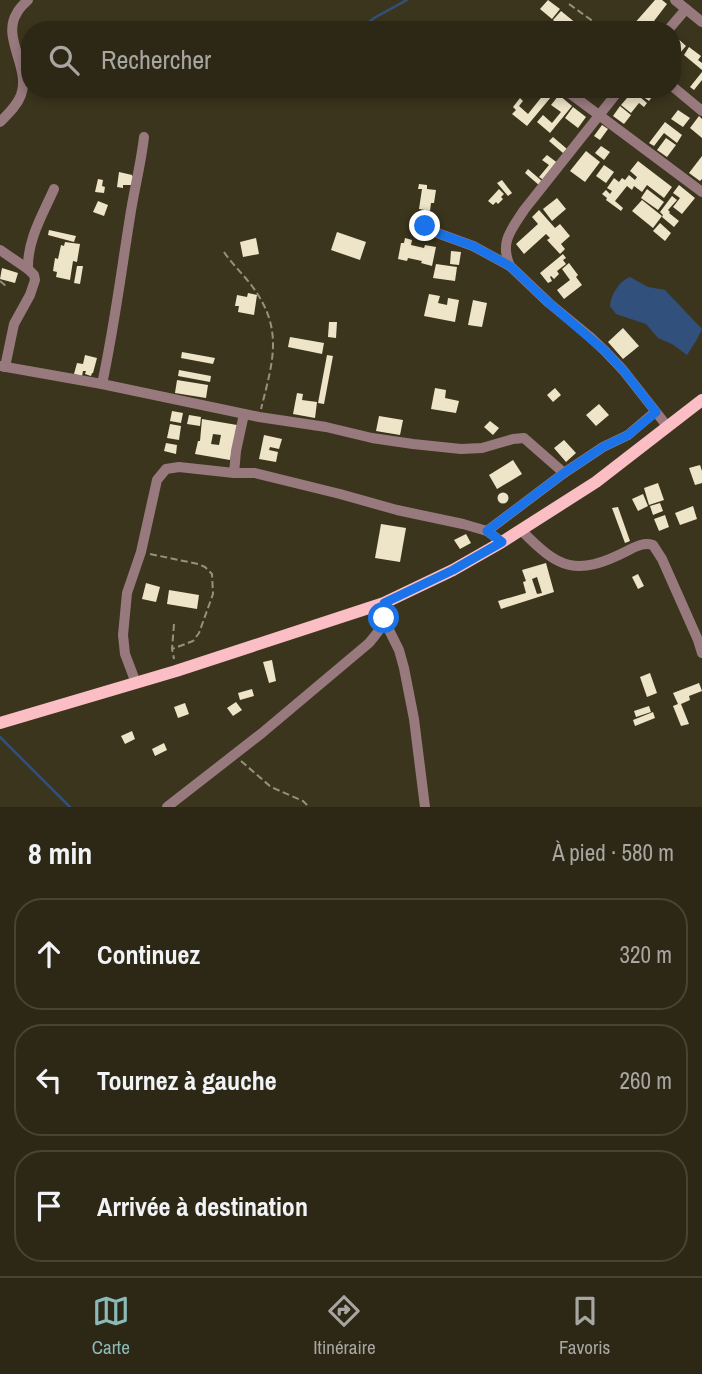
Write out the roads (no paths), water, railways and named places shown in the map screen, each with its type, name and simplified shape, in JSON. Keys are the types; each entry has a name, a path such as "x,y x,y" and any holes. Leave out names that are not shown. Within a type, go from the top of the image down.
{"main road":[{"path":"0,723 176,671 384,603 453,570 521,530 596,482 702,400"}],"street":[{"path":"21,65 12,30 17,12 28,0"},
{"path":"675,0 702,22"},
{"path":"676,21 686,9"},
{"path":"681,94 702,111"},
{"path":"0,122 13,109 21,95"},
{"path":"575,98 702,192"},
{"path":"510,266 505,250 509,235 524,210 613,98"},
{"path":"102,384 114,328 144,137"},
{"path":"28,269 27,257 31,242 54,189"},
{"path":"415,221 473,246 510,266 605,351 667,426"},
{"path":"0,250 28,269 35,280 14,324 2,367 102,384 372,438 461,449 482,448 524,438 564,473"},
{"path":"487,531 564,473 603,447 628,435 656,412"},
{"path":"234,473 244,414"},
{"path":"136,683 125,654 123,635 127,593 141,552 158,480 166,469 180,467 255,473 397,510 463,524 487,531 502,542"},
{"path":"521,530 541,551 566,566 579,567 604,562 640,545 653,545 662,559 702,653"},
{"path":"167,807 369,643 384,620 384,603"},
{"path":"384,620 399,650 404,668 414,719 425,807"}],"water":[{"path":"630,277 648,287 665,290 702,329 687,355 658,338 646,324 616,314 610,306 616,289"}],"waterway":[{"path":"370,21 407,0"},
{"path":"0,737 70,807"}]}
